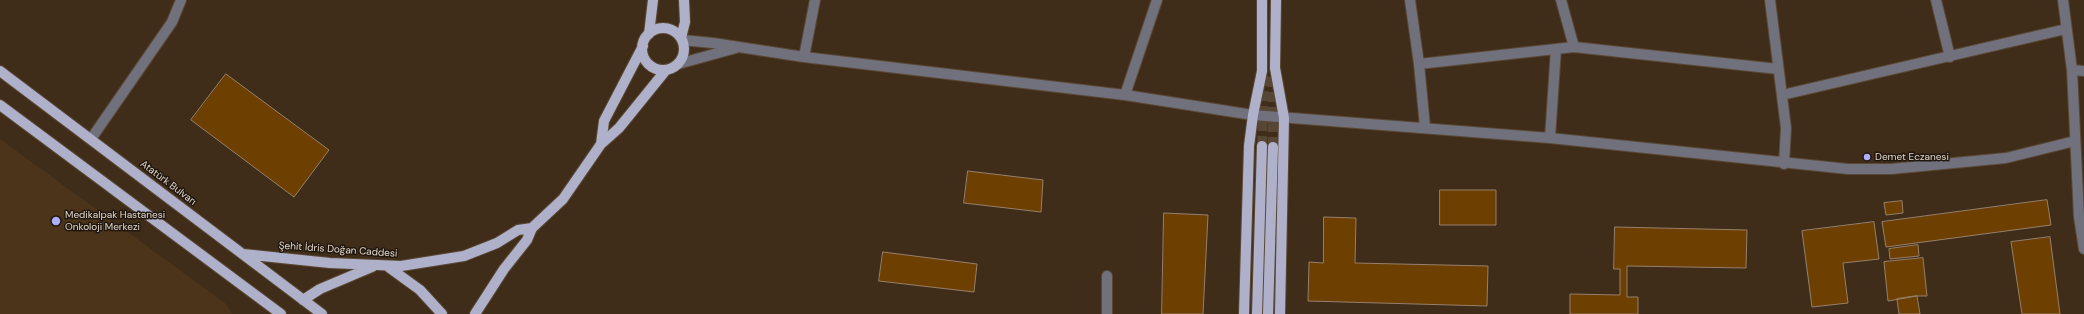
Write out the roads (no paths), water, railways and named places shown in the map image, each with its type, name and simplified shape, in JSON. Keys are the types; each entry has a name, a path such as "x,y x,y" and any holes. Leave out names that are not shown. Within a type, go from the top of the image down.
{"main road":[{"path":"653,0 649,34 643,46 643,52 648,64 660,70 666,70 678,64 684,53 682,39 685,22 684,0"},
{"path":"1244,314 1249,146 1253,115 1262,71 1262,0"},
{"path":"1276,0 1274,68 1284,118 1280,314"},
{"path":"649,34 661,29 667,29 673,31 682,39"},
{"name":"Şehit İdris Doğan Caddesi","path":"601,144 604,121 643,46"},
{"name":"Şehit İdris Doğan Caddesi","path":"243,254 374,266 432,263 464,256 497,243 518,230 532,228 563,199 601,144 619,128 639,100 666,70"},
{"name":"Atatürk Bulvarı","path":"0,71 322,314"},
{"path":"0,105 281,314"},
{"path":"1257,314 1268,147 1268,314"},
{"path":"475,314 504,269 527,240 532,228"},
{"path":"303,300 320,289 374,266"},
{"path":"387,266 420,290 442,314"}],"street":[{"path":"91,139 172,22 181,0"},
{"path":"804,57 814,0"},
{"path":"1125,95 1156,0"},
{"path":"1410,0 1419,64 1425,127"},
{"path":"1561,0 1574,47"},
{"path":"1770,0 1786,128 1784,164"},
{"path":"1936,0 1950,57"},
{"path":"2063,0 2072,70 2075,141 2084,249"},
{"path":"1782,95 2066,29"},
{"path":"682,39 804,57 1125,95 1253,115 1425,127 1550,138 1784,164 1848,169 1891,170 2006,158 2075,141"},
{"path":"1419,64 1574,47 1778,70"},
{"path":"678,64 738,48"},
{"path":"1550,138 1556,49"},
{"path":"2072,70 2084,72"},
{"path":"1107,276 1107,314"}],"tunnel":[{"path":"1273,73 1273,147"},
{"path":"1262,146 1264,76"}],"place":[{"name":"Demet Eczanesi","path":"1867,157"},
{"name":"Medikalpak Hastanesi Onkoloji Merkezi","path":"56,221"}]}
